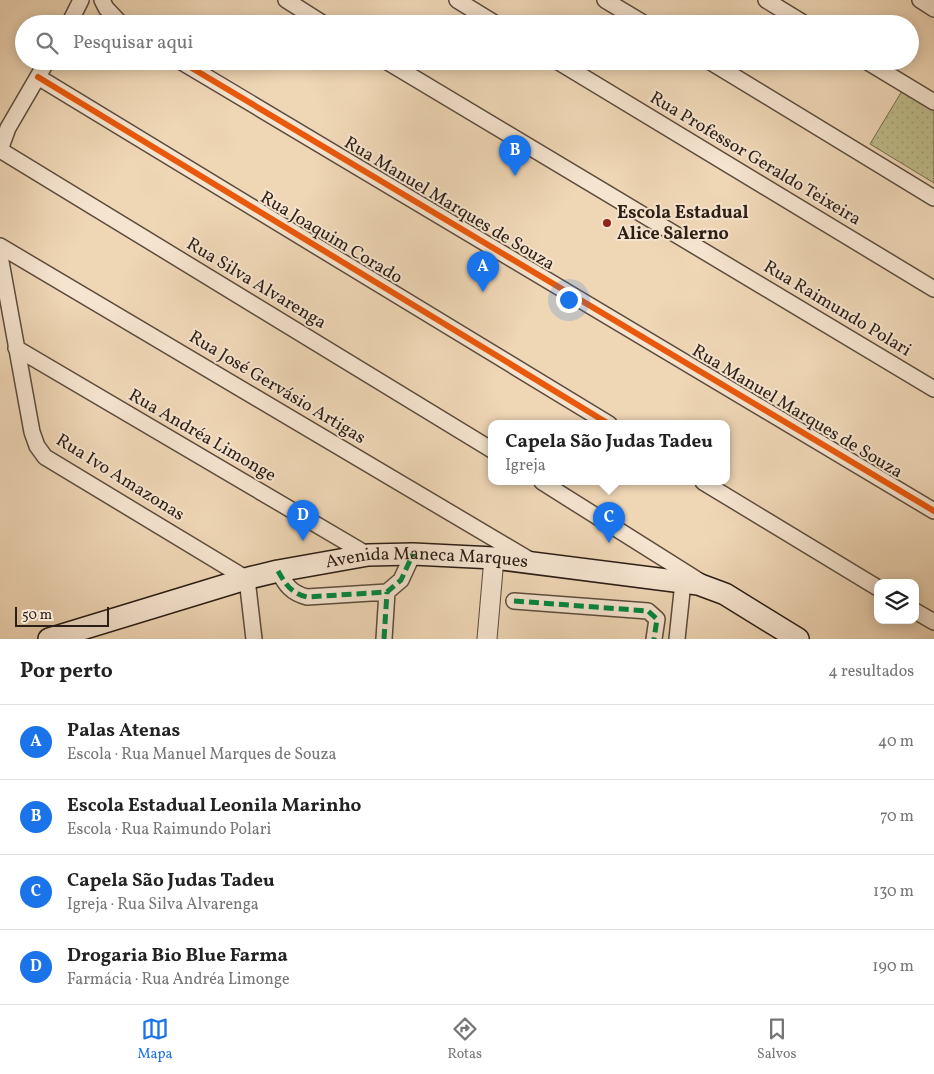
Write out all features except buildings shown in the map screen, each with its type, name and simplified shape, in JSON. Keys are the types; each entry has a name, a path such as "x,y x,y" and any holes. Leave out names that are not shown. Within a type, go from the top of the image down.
{"main road":[{"name":"Avenida Maneca Marques","path":"49,639 247,578 368,555 413,554 494,558 684,582 711,588 725,594 798,639"}],"street":[{"path":"74,15 81,0"},
{"path":"102,0 113,15"},
{"path":"286,0 310,15"},
{"path":"457,0 481,15"},
{"path":"605,0 630,15"},
{"path":"766,0 790,15"},
{"path":"920,0 934,9"},
{"path":"0,150 4,128 42,70"},
{"name":"Rua Manuel Marques de Souza","path":"195,70 934,511"},
{"name":"Rua Raimundo Polari","path":"401,70 934,389"},
{"name":"Rua Professor Geraldo Teixeira","path":"571,70 934,289"},
{"path":"724,70 934,198"},
{"path":"881,70 934,102"},
{"name":"Rua Joaquim Corado","path":"38,77 602,420"},
{"name":"Rua Silva Alvarenga","path":"0,150 488,448"},
{"name":"Rua José Gervásio Artigas","path":"0,246 535,563"},
{"name":"Rua Ivo Amazonas","path":"0,256 2,282 36,446 45,457 247,578"},
{"name":"Rua Andréa Limonge","path":"16,348 368,555"},
{"path":"547,485 711,588"},
{"path":"709,485 874,586"},
{"path":"278,571 287,588 297,594 308,597 387,592 400,580 413,554"},
{"path":"487,639 494,558"},
{"path":"247,578 254,639"},
{"path":"677,639 684,582"},
{"path":"384,639 387,592"},
{"path":"514,601 648,611 657,619 654,639"},
{"path":"919,613 934,622"}],"shaded area":[{"path":"905,86 934,105 934,183 870,144"}],"marked path":[{"path":"278,571 290,588 307,597 387,592 401,580 413,554"},
{"path":"384,639 387,592"},
{"path":"514,601 648,611 657,619 654,639"}],"cycle path":[{"path":"195,70 934,511"},
{"path":"38,77 602,420"}],"place":[{"name":"Escola Estadual Leonila Marinho","path":"515,176"},
{"name":"Escola Estadual Alice Salerno","path":"607,223"},
{"name":"Palas Atenas","path":"483,292"},
{"name":"Drogaria Bio Blue Farma","path":"303,541"},
{"name":"Capela São Judas Tadeu","path":"609,543"}]}
